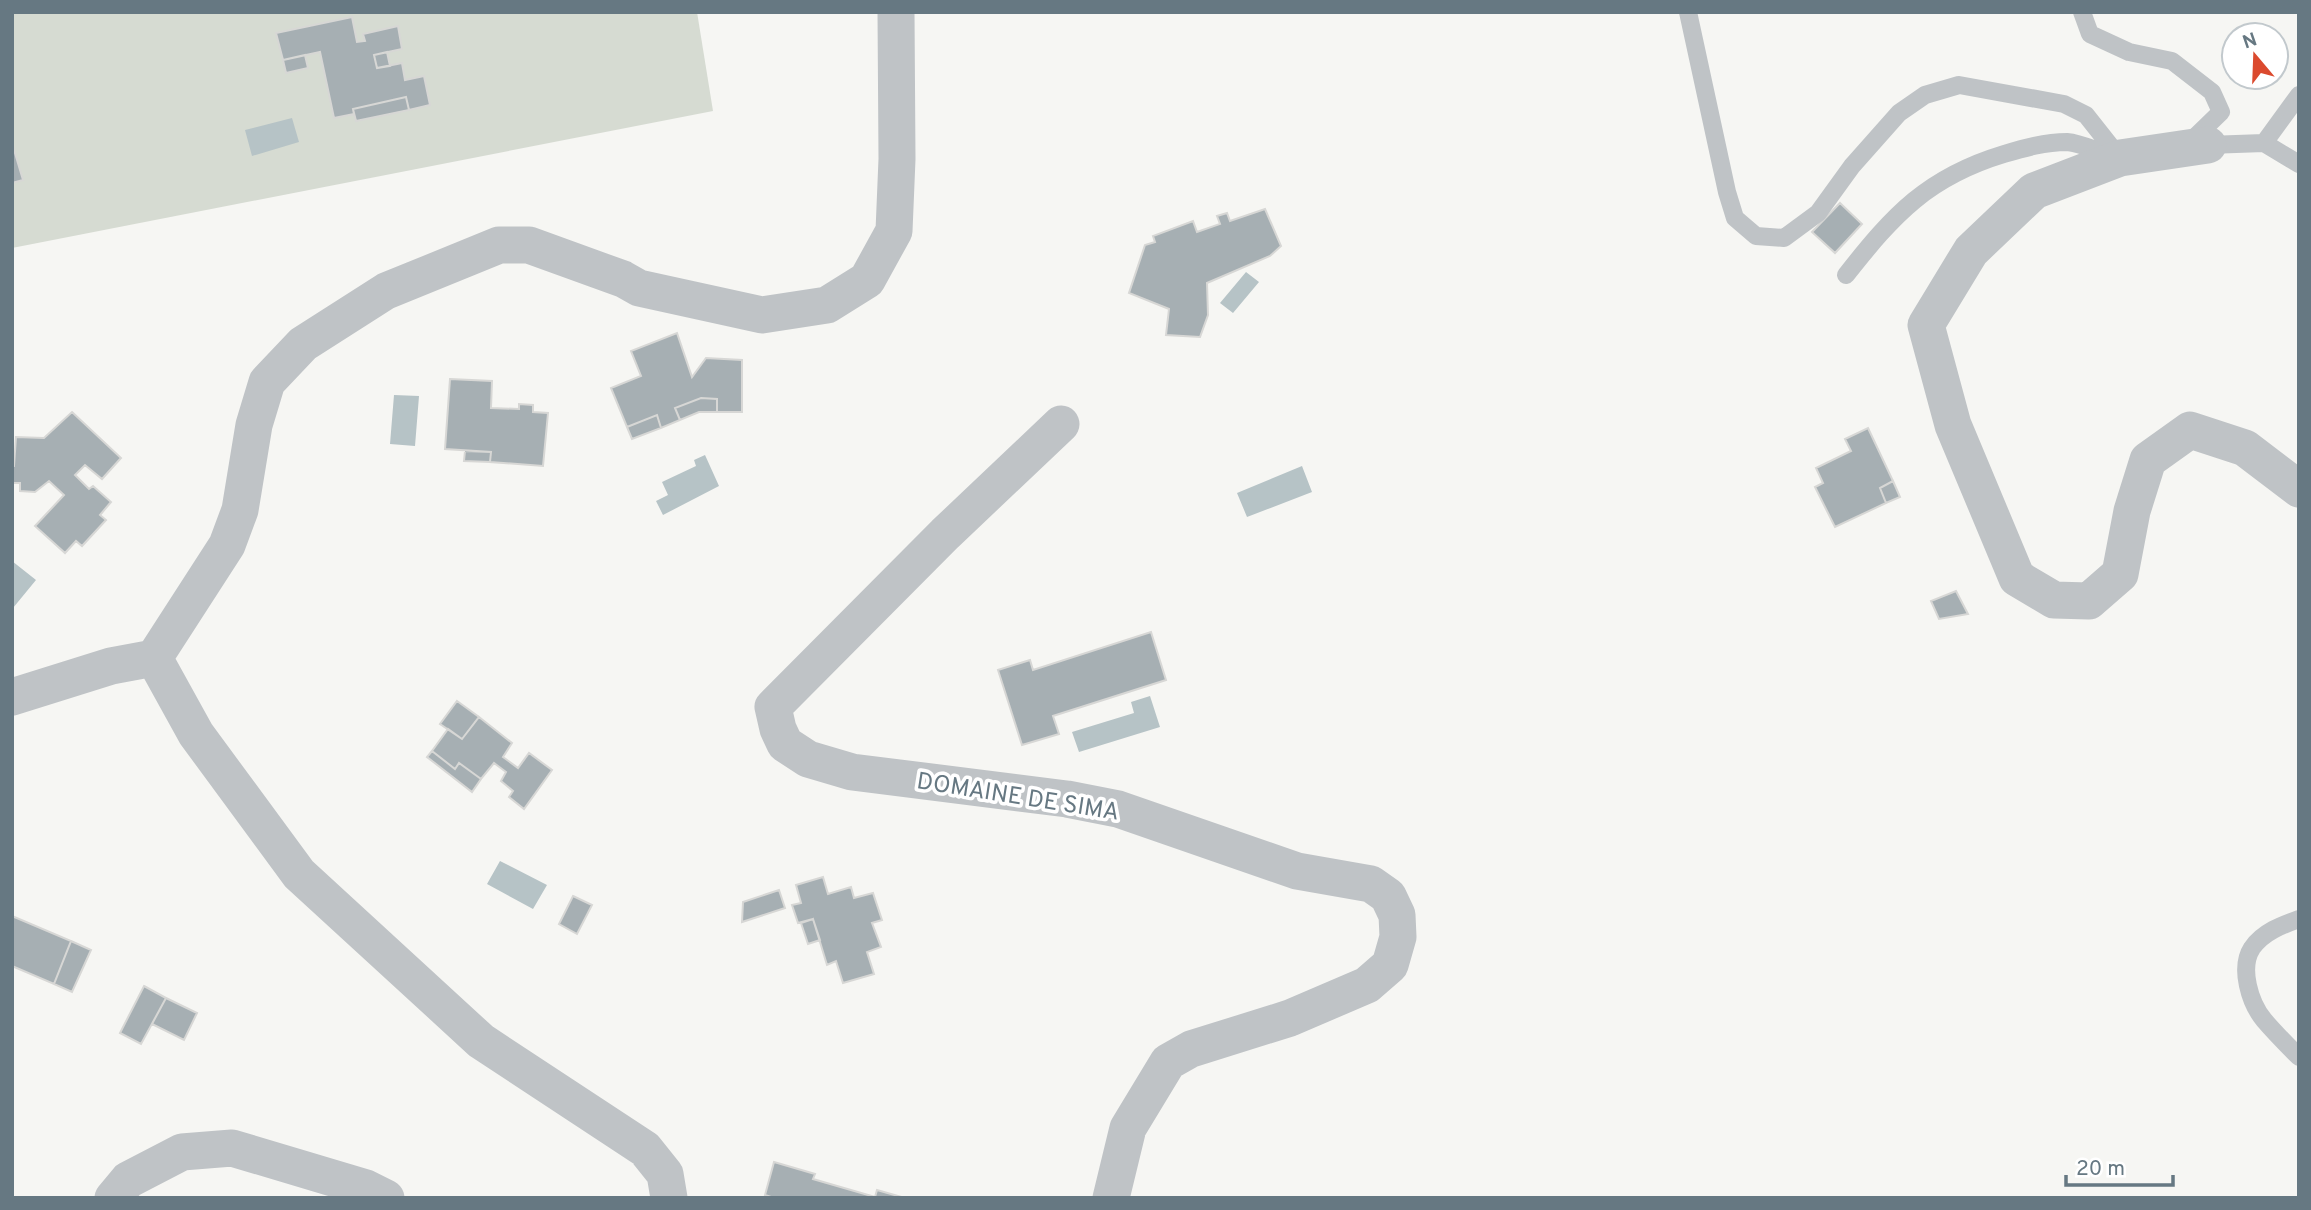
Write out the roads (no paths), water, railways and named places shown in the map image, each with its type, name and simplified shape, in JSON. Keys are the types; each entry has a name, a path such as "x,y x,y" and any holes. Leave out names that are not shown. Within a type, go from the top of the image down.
{"street":[{"path":"12,697 111,666 154,659 228,545 240,510 254,425 267,382 303,344 386,291 499,245 529,244 623,279 639,288 762,315 827,305 867,279 894,231 897,159 896,12"},
{"path":"2195,147 2120,158 2034,191 1971,251 1926,325 1953,425 2017,578 2054,600 2089,601 2120,574 2132,511 2148,460 2190,430 2245,447 2299,489"},
{"name":"DOMAINE DE SIMA","path":"1061,424 945,534 774,707 778,729 785,744 808,759 852,772 1067,799 1118,809 1297,870 1371,884 1388,897 1397,915 1398,937 1390,965 1367,985 1290,1018 1191,1049 1168,1062 1128,1128 1111,1198"},
{"path":"154,659 196,734 299,874 481,1041 645,1149 665,1174 669,1198"},
{"path":"113,1198 128,1180 182,1152 232,1148 366,1188 386,1198"}],"lane":[{"path":"1688,12 1731,205 1735,218 1756,236 1784,238 1818,213 1852,166 1899,113 1925,95 1959,85 2064,104 2086,115 2120,158"},
{"path":"2082,12 2090,34 2129,52 2172,61 2212,92 2221,112 2195,147"},
{"path":"2264,143 2299,95"},
{"path":"1846,275 1905,207 1947,176 1981,161 2031,146 2069,142 2120,158"},
{"path":"2195,147 2264,143 2299,164"},
{"path":"2299,919 2272,929 2252,948 2247,968 2249,993 2263,1019 2299,1057"}]}
